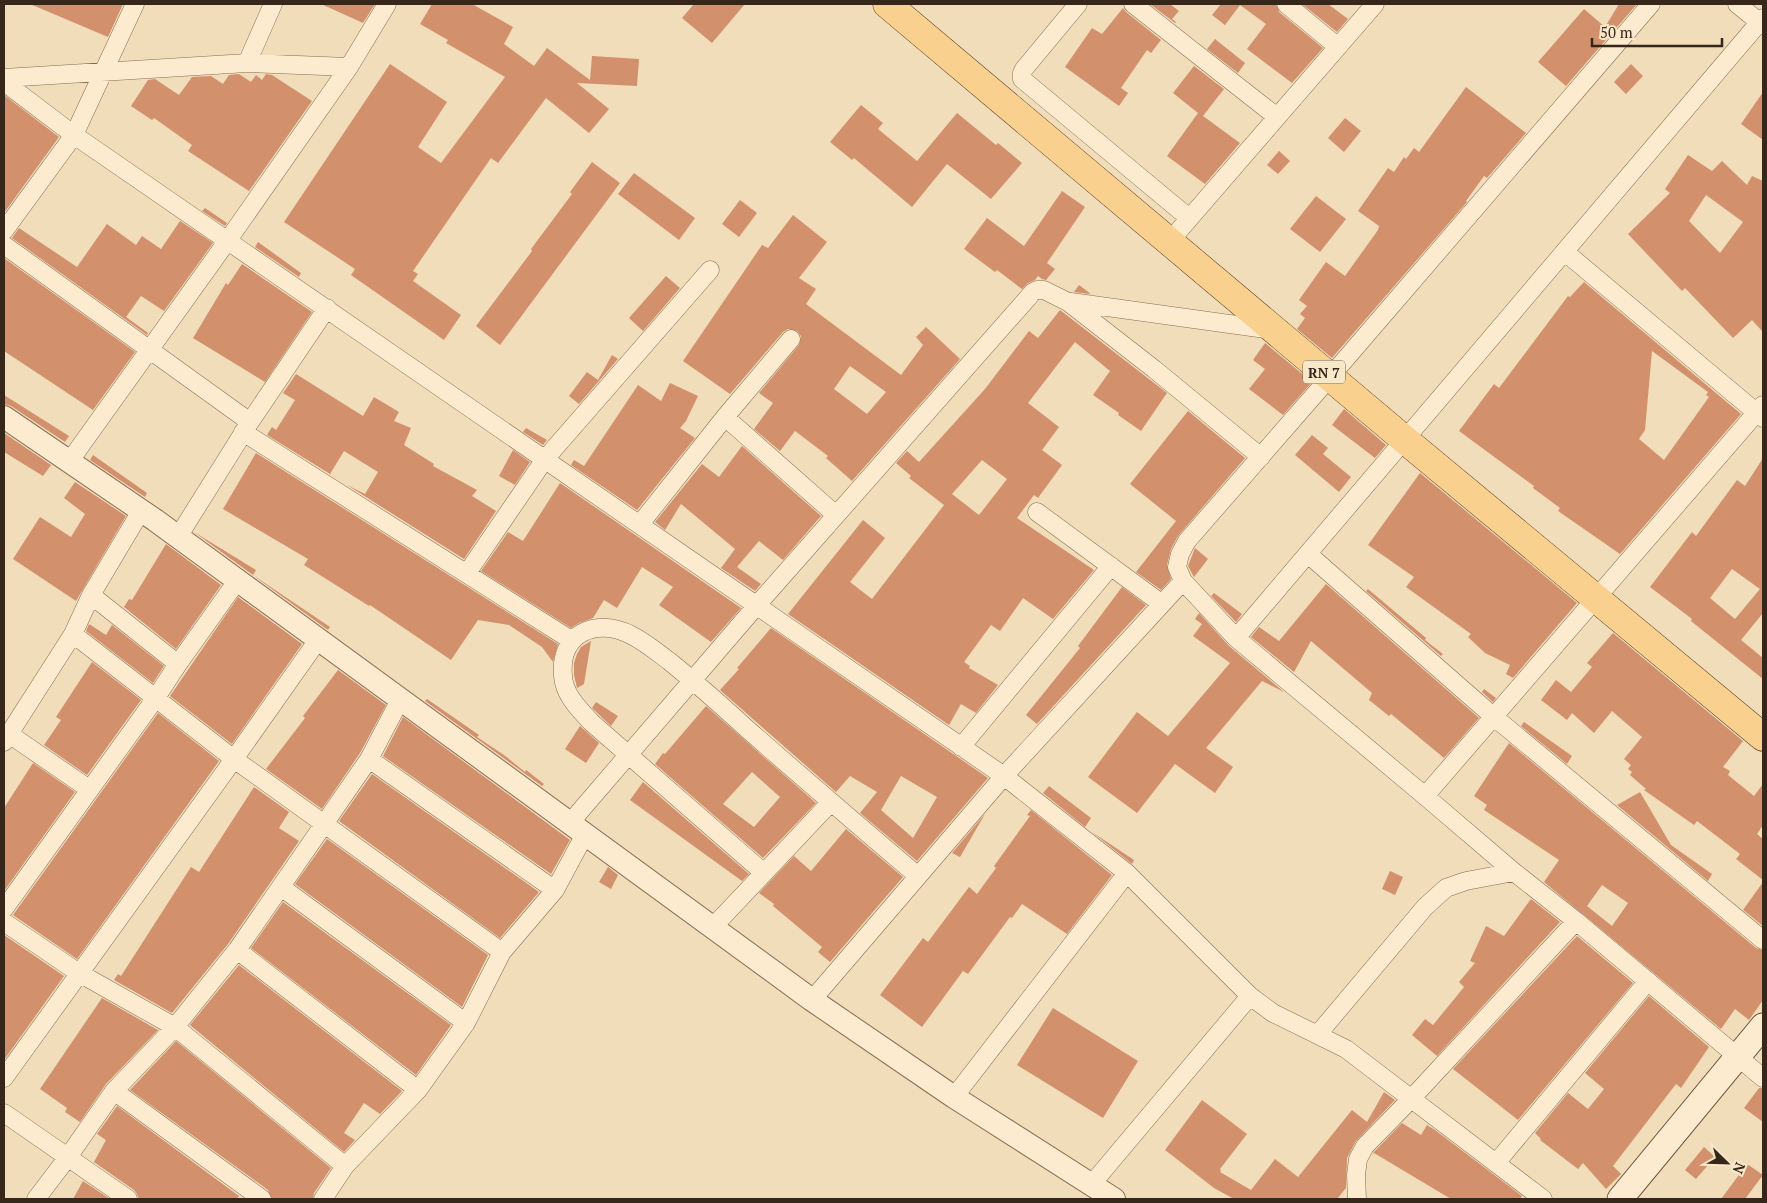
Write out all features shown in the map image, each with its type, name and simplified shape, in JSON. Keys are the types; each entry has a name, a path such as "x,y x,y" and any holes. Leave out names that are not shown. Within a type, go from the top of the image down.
{"main road":[{"name":"RN 7","path":"887,4 1405,440 1763,737"},
{"path":"1620,1199 1763,1026"}],"street":[{"path":"4,231 74,135 135,4"},
{"path":"247,63 273,4"},
{"path":"69,462 349,68 387,4"},
{"path":"1078,4 1024,69 1022,79 1189,218"},
{"path":"1133,4 1277,117"},
{"path":"1286,4 1338,47"},
{"path":"1651,4 1187,541 1180,554 1177,567 1183,581 1236,638 1763,1078"},
{"path":"1236,638 1762,22 1737,4"},
{"path":"1169,242 1338,47 1369,6"},
{"path":"4,80 247,63 349,68"},
{"path":"4,80 74,135 1004,776 1127,873 1250,996 1273,1013 1346,1049 1543,1199"},
{"path":"4,245 149,350 247,427 467,574 571,640"},
{"path":"1425,796 1761,412 1565,252"},
{"path":"467,574 545,459 710,270"},
{"path":"323,1199 345,1166 418,1090 466,1023 502,952 555,890 577,830 628,755 757,605 1033,292 1044,290 1068,302 1154,369 1261,457"},
{"path":"1068,302 1274,330"},
{"path":"178,537 247,427 327,308"},
{"path":"640,524 725,417 791,339"},
{"path":"4,417 178,537 812,1000 954,1097 1114,1199"},
{"path":"725,417 836,515"},
{"path":"89,789 6,738 73,634 91,595 141,511"},
{"path":"1038,512 1162,604"},
{"path":"1308,554 1494,717 1763,940"},
{"path":"961,747 1110,566"},
{"path":"4,908 155,699 237,581"},
{"path":"812,1000 1004,776 1183,581"},
{"path":"91,595 178,664"},
{"path":"764,873 592,723 572,700 562,677 564,653 571,640 586,629 611,628 624,632 649,646 693,680 918,876"},
{"path":"73,634 234,759 502,952"},
{"path":"4,1078 318,640"},
{"path":"36,1199 114,1091 175,1027 237,950 369,758 400,700"},
{"path":"369,758 555,890"},
{"path":"712,928 831,802"},
{"path":"1318,1034 1425,907 1446,888 1466,881 1514,872"},
{"path":"954,1097 1127,873"},
{"path":"281,887 466,1023"},
{"path":"1361,1196 1356,1175 1358,1159 1365,1146 1576,921"},
{"path":"4,922 79,972 175,1027 345,1166"},
{"path":"237,950 418,1090"},
{"path":"1496,1163 1648,981"},
{"path":"1091,1185 1250,996"},
{"path":"114,1091 262,1199"},
{"path":"4,1113 128,1199"}],"building":[{"path":"30,4 123,4 108,37"},
{"path":"321,4 375,4 363,23"},
{"path":"432,4 472,4 513,27 504,44 534,66 547,48 590,80 592,56 639,59 637,86 577,83 609,109 589,133 546,98 498,163 491,158 413,271 418,274 413,281 461,315 444,340 351,275 355,269 284,222 390,64 447,102 418,147 441,163 505,77 446,43 448,40 420,24"},
{"path":"694,4 745,4 712,43 682,18"},
{"path":"1150,4 1170,4 1179,11 1172,19 1176,22 1175,23"},
{"path":"1221,4 1276,4 1279,12 1323,48 1292,83 1247,49 1266,24 1240,5 1225,25 1212,15"},
{"path":"1302,4 1328,4 1348,19 1337,32"},
{"path":"1619,4 1637,4 1566,86 1538,62 1584,9 1605,27"},
{"path":"1123,8 1161,40 1151,53 1147,50 1121,88 1128,93 1119,106 1065,67 1092,28 1102,34"},
{"path":"1215,39 1245,63 1238,73 1207,49"},
{"path":"1631,64 1643,76 1626,94 1614,82"},
{"path":"1194,66 1224,89 1203,116 1240,143 1205,184 1167,156 1198,113 1173,93"},
{"path":"239,74 251,82 256,75 262,80 266,74 272,75 312,101 249,191 188,151 192,145 154,118 152,120 131,106 148,80 155,79 179,95 192,77 211,76 223,84 229,75"},
{"path":"1466,87 1526,133 1487,178 1484,176 1467,202 1332,358 1297,329 1305,318 1300,314 1307,306 1299,300 1326,262 1345,276 1379,226 1358,211 1388,168 1394,172 1404,157 1406,159 1414,148 1419,152"},
{"path":"1763,92 1763,140 1741,124"},
{"path":"4,95 59,137 4,213"},
{"path":"861,105 883,123 878,129 917,161 957,113 996,145 998,143 1022,163 991,199 947,164 912,207 854,158 852,160 830,142"},
{"path":"1345,118 1361,131 1344,152 1328,138"},
{"path":"1279,151 1290,161 1278,174 1267,165"},
{"path":"1688,155 1712,171 1722,161 1747,185 1752,176 1763,181 1763,332 1752,320 1733,338 1685,288 1682,291 1628,234 1670,193 1665,189","holes":["1706,195 1743,222 1720,253 1689,221"]},
{"path":"592,162 620,183 500,345 476,326 532,251 531,249 572,194 570,192"},
{"path":"634,173 695,218 679,240 618,194"},
{"path":"1062,191 1085,207 1047,263 1055,269 1046,280 1038,276 1022,289 964,249 987,218 1024,246"},
{"path":"1316,196 1346,219 1320,252 1290,229"},
{"path":"740,200 757,213 739,237 722,224"},
{"path":"205,208 227,223 225,226 202,211"},
{"path":"793,215 827,242 799,278 816,289 806,304 901,375 923,345 916,337 926,327 960,359 852,481 826,458 828,456 795,431 780,451 754,429 773,403 759,393 799,345 801,336 797,331 788,329 783,332 730,394 683,361 762,245 768,248","holes":["850,366 886,392 867,414 834,389"]},
{"path":"180,221 213,243 164,311 141,296 126,317 148,333 147,335 12,238 19,228 77,267 107,224 136,245 142,236 161,249"},
{"path":"258,242 301,273 299,277 255,247"},
{"path":"4,258 135,352 93,410 4,351"},
{"path":"242,264 312,312 265,382 193,338 226,283 228,285"},
{"path":"666,276 680,288 643,331 629,318"},
{"path":"1584,282 1741,414 1620,554 1558,511 1560,508 1533,488 1534,486 1459,431 1494,384 1499,388 1568,296 1570,297","holes":["1652,351 1708,392 1706,395 1709,397 1664,460 1639,439 1645,430"]},
{"path":"1079,285 1091,294 1074,292"},
{"path":"1060,310 1167,393 1141,431 1093,395 1110,371 1075,342 1028,403 1059,427 1042,450 1062,465 1038,498 1034,495 1017,518 1094,570 1053,619 1023,598 1000,631 991,625 964,662 970,666 969,668 998,685 976,713 961,704 949,725 788,614 863,520 885,538 850,582 872,599 944,505 909,478 911,476 896,463 907,451 919,462 985,389 1029,331 1038,338","holes":["982,460 1007,479 979,515 952,494"]},
{"path":"1265,343 1312,382 1283,415 1249,389 1265,369 1253,360"},
{"path":"612,355 618,359 579,404 569,396 587,372 598,380"},
{"path":"296,374 363,416 374,397 399,412 394,421 411,428 404,445 434,464 433,466 477,490 472,496 496,511 464,559 347,485 365,494 378,472 344,451 330,474 267,435 272,427 276,430 295,400 283,393"},
{"path":"670,383 698,396 686,421 680,428 695,438 637,510 571,465 574,460 584,466 638,385 661,401"},
{"path":"4,395 69,436 65,442 11,406 4,404"},
{"path":"1344,409 1386,445 1375,458 1332,425"},
{"path":"1188,411 1245,458 1178,536 1171,549 1167,565 1171,579 1161,590 1136,572 1176,521 1130,484"},
{"path":"526,428 547,440 543,445 523,432"},
{"path":"4,433 51,465 43,476 4,452"},
{"path":"1312,435 1328,448 1323,454 1351,477 1339,492 1295,455"},
{"path":"742,446 821,516 783,560 759,541 737,567 761,584 755,591 721,568 735,549 681,504 665,530 655,522 702,464 719,477"},
{"path":"513,450 530,462 515,485 499,476"},
{"path":"256,453 558,644 553,662 542,647 509,625 478,620 451,660 370,605 304,565 308,559 223,509"},
{"path":"93,455 147,493 145,497 90,460"},
{"path":"1763,458 1763,613 1741,640 1763,658 1763,679 1691,621 1692,619 1650,587 1692,532 1696,536 1737,480 1745,486","holes":["1732,569 1760,589 1735,619 1710,598"]},
{"path":"1420,473 1577,603 1513,678 1506,674 1510,665 1485,653 1468,637 1471,634 1406,587 1414,577 1368,545"},
{"path":"75,482 126,516 76,601 13,559 40,517 71,537 85,514 64,498"},
{"path":"560,483 741,608 711,642 659,605 673,587 642,567 617,608 604,600 593,618 571,628 481,571 508,532 523,541"},
{"path":"194,532 256,570 253,575 330,627 328,630"},
{"path":"166,544 221,585 176,649 124,607 129,599 132,600"},
{"path":"1195,548 1208,559 1194,577 1188,566"},
{"path":"1326,584 1479,718 1444,758 1391,714 1389,716 1369,700 1372,693 1311,641 1294,672 1251,637 1259,627 1279,641"},
{"path":"1122,587 1146,605 1037,724 1026,715 1080,648 1078,646"},
{"path":"1368,589 1443,654 1441,656 1366,591"},
{"path":"1214,593 1242,614 1236,622 1211,596"},
{"path":"238,597 302,644 232,744 170,696"},
{"path":"1199,613 1229,646 1284,692 1262,681 1206,748 1233,767 1215,793 1175,764 1137,813 1088,777 1137,712 1168,736 1230,663 1193,636 1202,624 1195,619"},
{"path":"89,624 106,635 112,625 164,666 153,683 86,631"},
{"path":"771,628 988,778 917,861 860,813 877,792 850,776 836,792 720,690 739,669 737,668","holes":["901,776 937,797 913,838 881,810"]},
{"path":"1613,633 1743,741 1723,767 1730,771 1728,775 1754,796 1763,784 1763,825 1757,834 1763,839 1763,880 1736,859 1740,854 1697,821 1694,825 1644,790 1646,789 1630,775 1632,772 1628,769 1631,765 1624,759 1642,737 1612,711 1594,733 1572,713 1567,720 1541,700 1556,680 1571,692 1592,667 1587,663"},
{"path":"591,641 584,684 577,688 574,663 581,647"},
{"path":"92,662 141,700 87,775 44,745 61,720 56,717"},
{"path":"338,670 386,705 360,753 322,809 266,769 305,718 303,716"},
{"path":"1484,689 1496,698 1493,702 1482,692"},
{"path":"427,699 544,784 542,786 425,701"},
{"path":"596,702 618,716 611,726 592,708"},
{"path":"706,706 816,803 763,858 655,764 663,753 665,754","holes":["752,772 780,797 754,827 723,804"]},
{"path":"158,713 219,761 77,959 13,915"},
{"path":"403,717 570,840 551,874 383,756"},
{"path":"1524,722 1572,756 1567,764 1521,726"},
{"path":"580,726 599,743 586,763 565,749"},
{"path":"1509,743 1756,948 1763,950 1763,1000 1749,1020 1735,1009 1721,1029 1544,882 1559,860 1484,810 1487,805 1474,796","holes":["1602,885 1628,903 1612,926 1587,906"]},
{"path":"33,763 75,792 4,891 4,808"},
{"path":"372,774 539,892 500,938 339,821"},
{"path":"643,782 749,874 742,881 630,800"},
{"path":"1049,786 1091,818 1085,827 1043,793"},
{"path":"254,787 289,812 279,828 299,841 228,944 172,1013 114,980 118,974 121,976 191,867 199,872"},
{"path":"1640,792 1671,845 1712,874 1708,881 1617,805"},
{"path":"1031,810 1112,875 1067,934 1022,904 1012,918 1010,917 968,974 963,971 922,1027 880,995 923,938 928,942 969,887 977,894 996,868 994,866 1030,816 1027,815"},
{"path":"985,814 960,857 952,853"},
{"path":"846,829 903,877 830,962 818,952 822,947 759,893 794,856 811,871"},
{"path":"1092,832 1134,860 1132,864"},
{"path":"327,839 488,955 462,1007 295,884"},
{"path":"608,867 618,875 611,889 599,882"},
{"path":"1390,871 1403,877 1395,895 1382,889"},
{"path":"1763,882 1763,926 1743,910"},
{"path":"1531,899 1560,922 1437,1056 1412,1035 1425,1019 1433,1025 1464,987 1459,982 1475,963 1470,961 1486,926 1504,936"},
{"path":"283,902 451,1025 416,1075 251,948"},
{"path":"4,935 64,976 4,1060"},
{"path":"1577,936 1633,983 1518,1120 1453,1069"},
{"path":"239,965 402,1091 380,1114 364,1103 344,1133 355,1140 344,1152 190,1025"},
{"path":"1649,996 1709,1047 1681,1088 1676,1084 1613,1166 1621,1174 1606,1189 1583,1163 1578,1169 1540,1140 1535,1133 1568,1093 1588,1109 1604,1089 1585,1073"},
{"path":"102,998 158,1030 106,1084 80,1122 65,1112 67,1108 40,1089"},
{"path":"1053,1008 1138,1061 1103,1118 1017,1065"},
{"path":"176,1041 331,1168 314,1193 313,1199 272,1199 268,1190 130,1090"},
{"path":"1759,1088 1763,1088 1763,1122 1744,1108"},
{"path":"1384,1092 1395,1100 1356,1141 1347,1158 1346,1188 1337,1199 1234,1199 1214,1188 1165,1150 1202,1100 1247,1134 1220,1169 1220,1172 1251,1190 1275,1159 1298,1177 1352,1110 1367,1122"},
{"path":"117,1106 239,1196 237,1199 139,1199 134,1190 94,1162 106,1140 97,1134"},
{"path":"1402,1123 1421,1135 1427,1125 1522,1196 1520,1199 1451,1199 1374,1153 1372,1155"},
{"path":"1704,1147 1715,1157 1696,1179 1685,1170"},
{"path":"1747,1164 1763,1175 1745,1199 1721,1199"},
{"path":"83,1181 110,1199 73,1199"}]}
